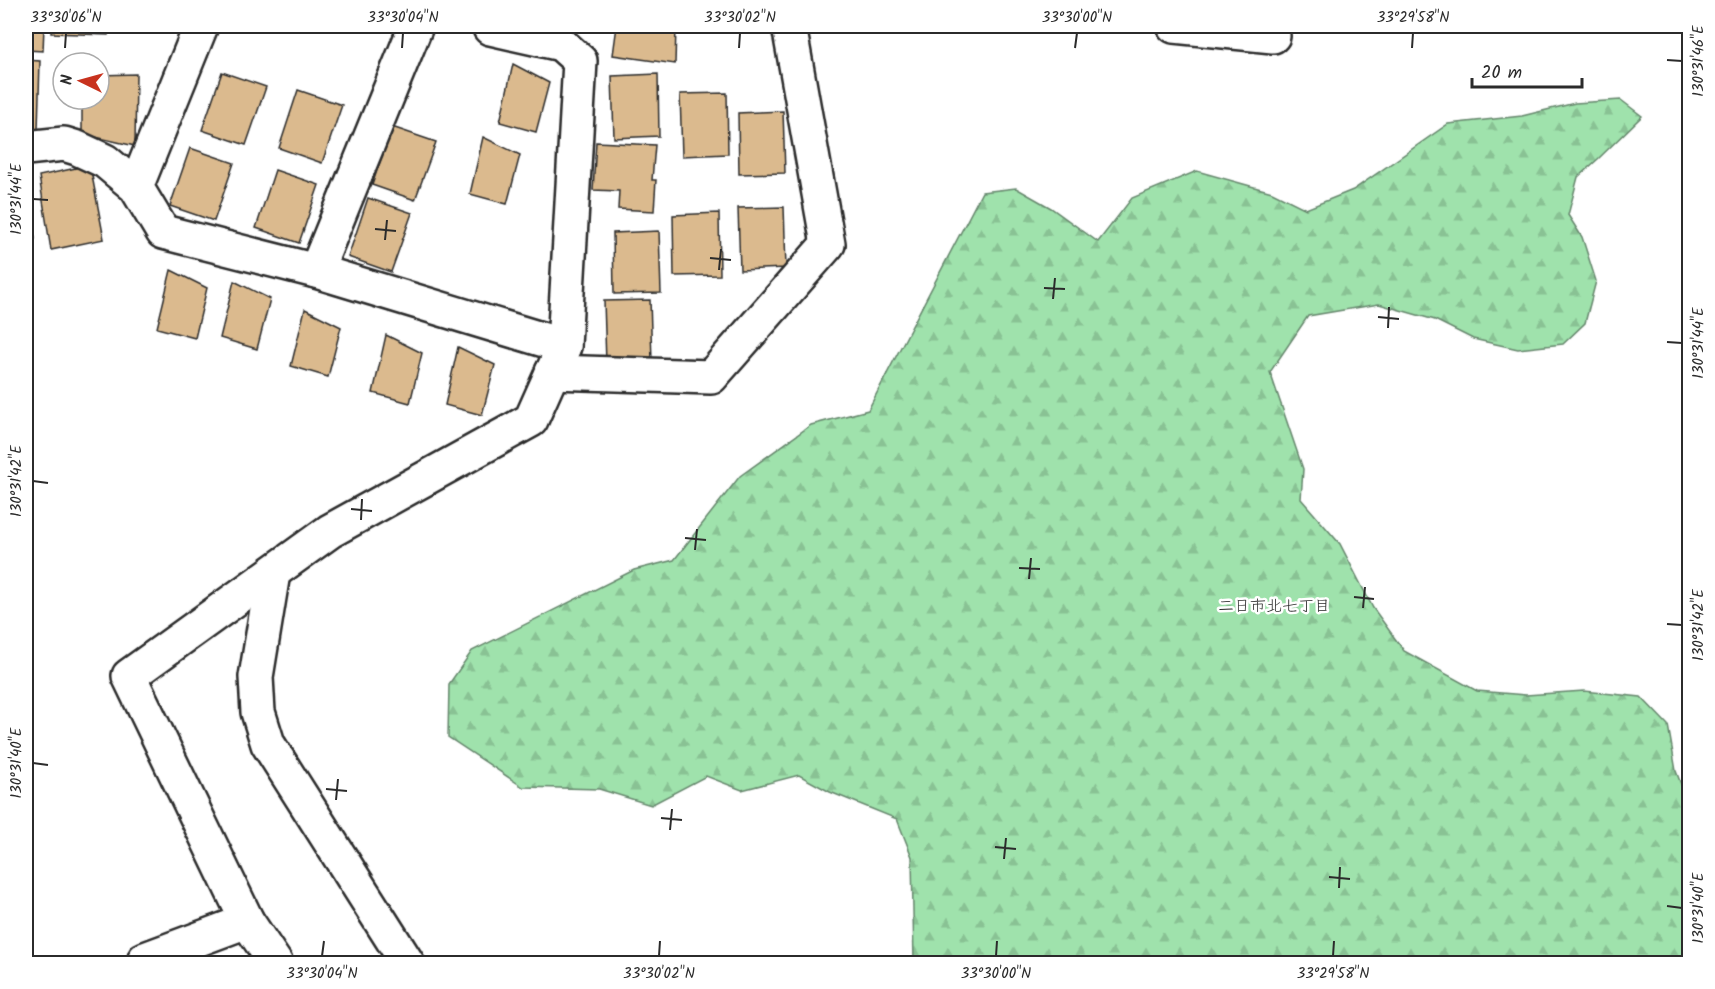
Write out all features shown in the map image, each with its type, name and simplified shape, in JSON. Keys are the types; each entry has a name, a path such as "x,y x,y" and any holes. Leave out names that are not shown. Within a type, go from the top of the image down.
{"street":[{"path":"136,187 201,26"},
{"path":"316,272 416,26"},
{"path":"276,963 247,921 129,676 330,531 531,420 558,359 580,62 561,44 486,26"},
{"path":"26,148 64,144 105,161 136,187 163,232 316,272 558,359 711,377 828,244 789,26"},
{"path":"1174,26 1273,36"},
{"path":"273,573 256,677 258,712 268,744 408,963"},
{"path":"144,963 145,959 247,921"}],"green space":[{"path":"1621,100 1642,116 1578,177 1568,215 1582,237 1596,281 1585,323 1563,344 1518,349 1473,339 1435,320 1379,304 1308,316 1270,372 1303,469 1301,499 1340,544 1373,608 1404,651 1477,691 1526,695 1584,691 1641,697 1668,725 1676,771 1689,805 1689,963 914,963 912,857 897,819 830,792 799,775 742,790 706,776 651,805 599,789 523,787 448,737 449,684 472,651 634,570 674,560 740,476 811,425 868,410 982,192 1016,188 1051,208 1098,242 1132,198 1197,171 1272,192 1306,209 1353,190 1448,124 1522,116 1575,103"}],"building":[{"path":"26,26 44,26 43,51 26,50"},
{"path":"51,26 108,26 108,35 51,33"},
{"path":"617,26 676,26 675,64 613,55"},
{"path":"26,60 40,61 38,130 26,129"},
{"path":"513,64 549,83 536,132 500,122"},
{"path":"222,72 266,87 246,145 202,130"},
{"path":"136,74 135,146 82,134 82,111 111,111 111,75"},
{"path":"658,74 659,136 614,138 612,76"},
{"path":"298,90 342,105 322,163 279,148"},
{"path":"727,93 728,154 682,156 680,94"},
{"path":"783,111 785,173 739,174 738,113"},
{"path":"392,127 436,142 415,200 372,185"},
{"path":"483,137 520,155 507,204 470,194"},
{"path":"596,142 655,145 652,180 656,180 654,211 618,209 619,191 593,190"},
{"path":"190,148 234,163 214,221 170,206"},
{"path":"90,165 104,239 51,250 39,176"},
{"path":"275,170 319,185 299,243 256,228"},
{"path":"26,191 35,239 26,241"},
{"path":"368,198 412,213 391,272 348,257"},
{"path":"784,207 786,268 740,270 738,208"},
{"path":"719,213 720,275 674,276 673,215"},
{"path":"659,231 661,293 614,294 613,233"},
{"path":"171,270 207,288 195,338 157,328"},
{"path":"234,281 270,299 257,349 220,338"},
{"path":"650,300 652,361 606,363 604,301"},
{"path":"305,309 341,327 328,377 291,366"},
{"path":"386,335 422,353 410,403 373,393"},
{"path":"458,347 495,365 482,415 445,405"}],"district":[{"name":"二日市北七丁目","path":"1274,606"}]}
